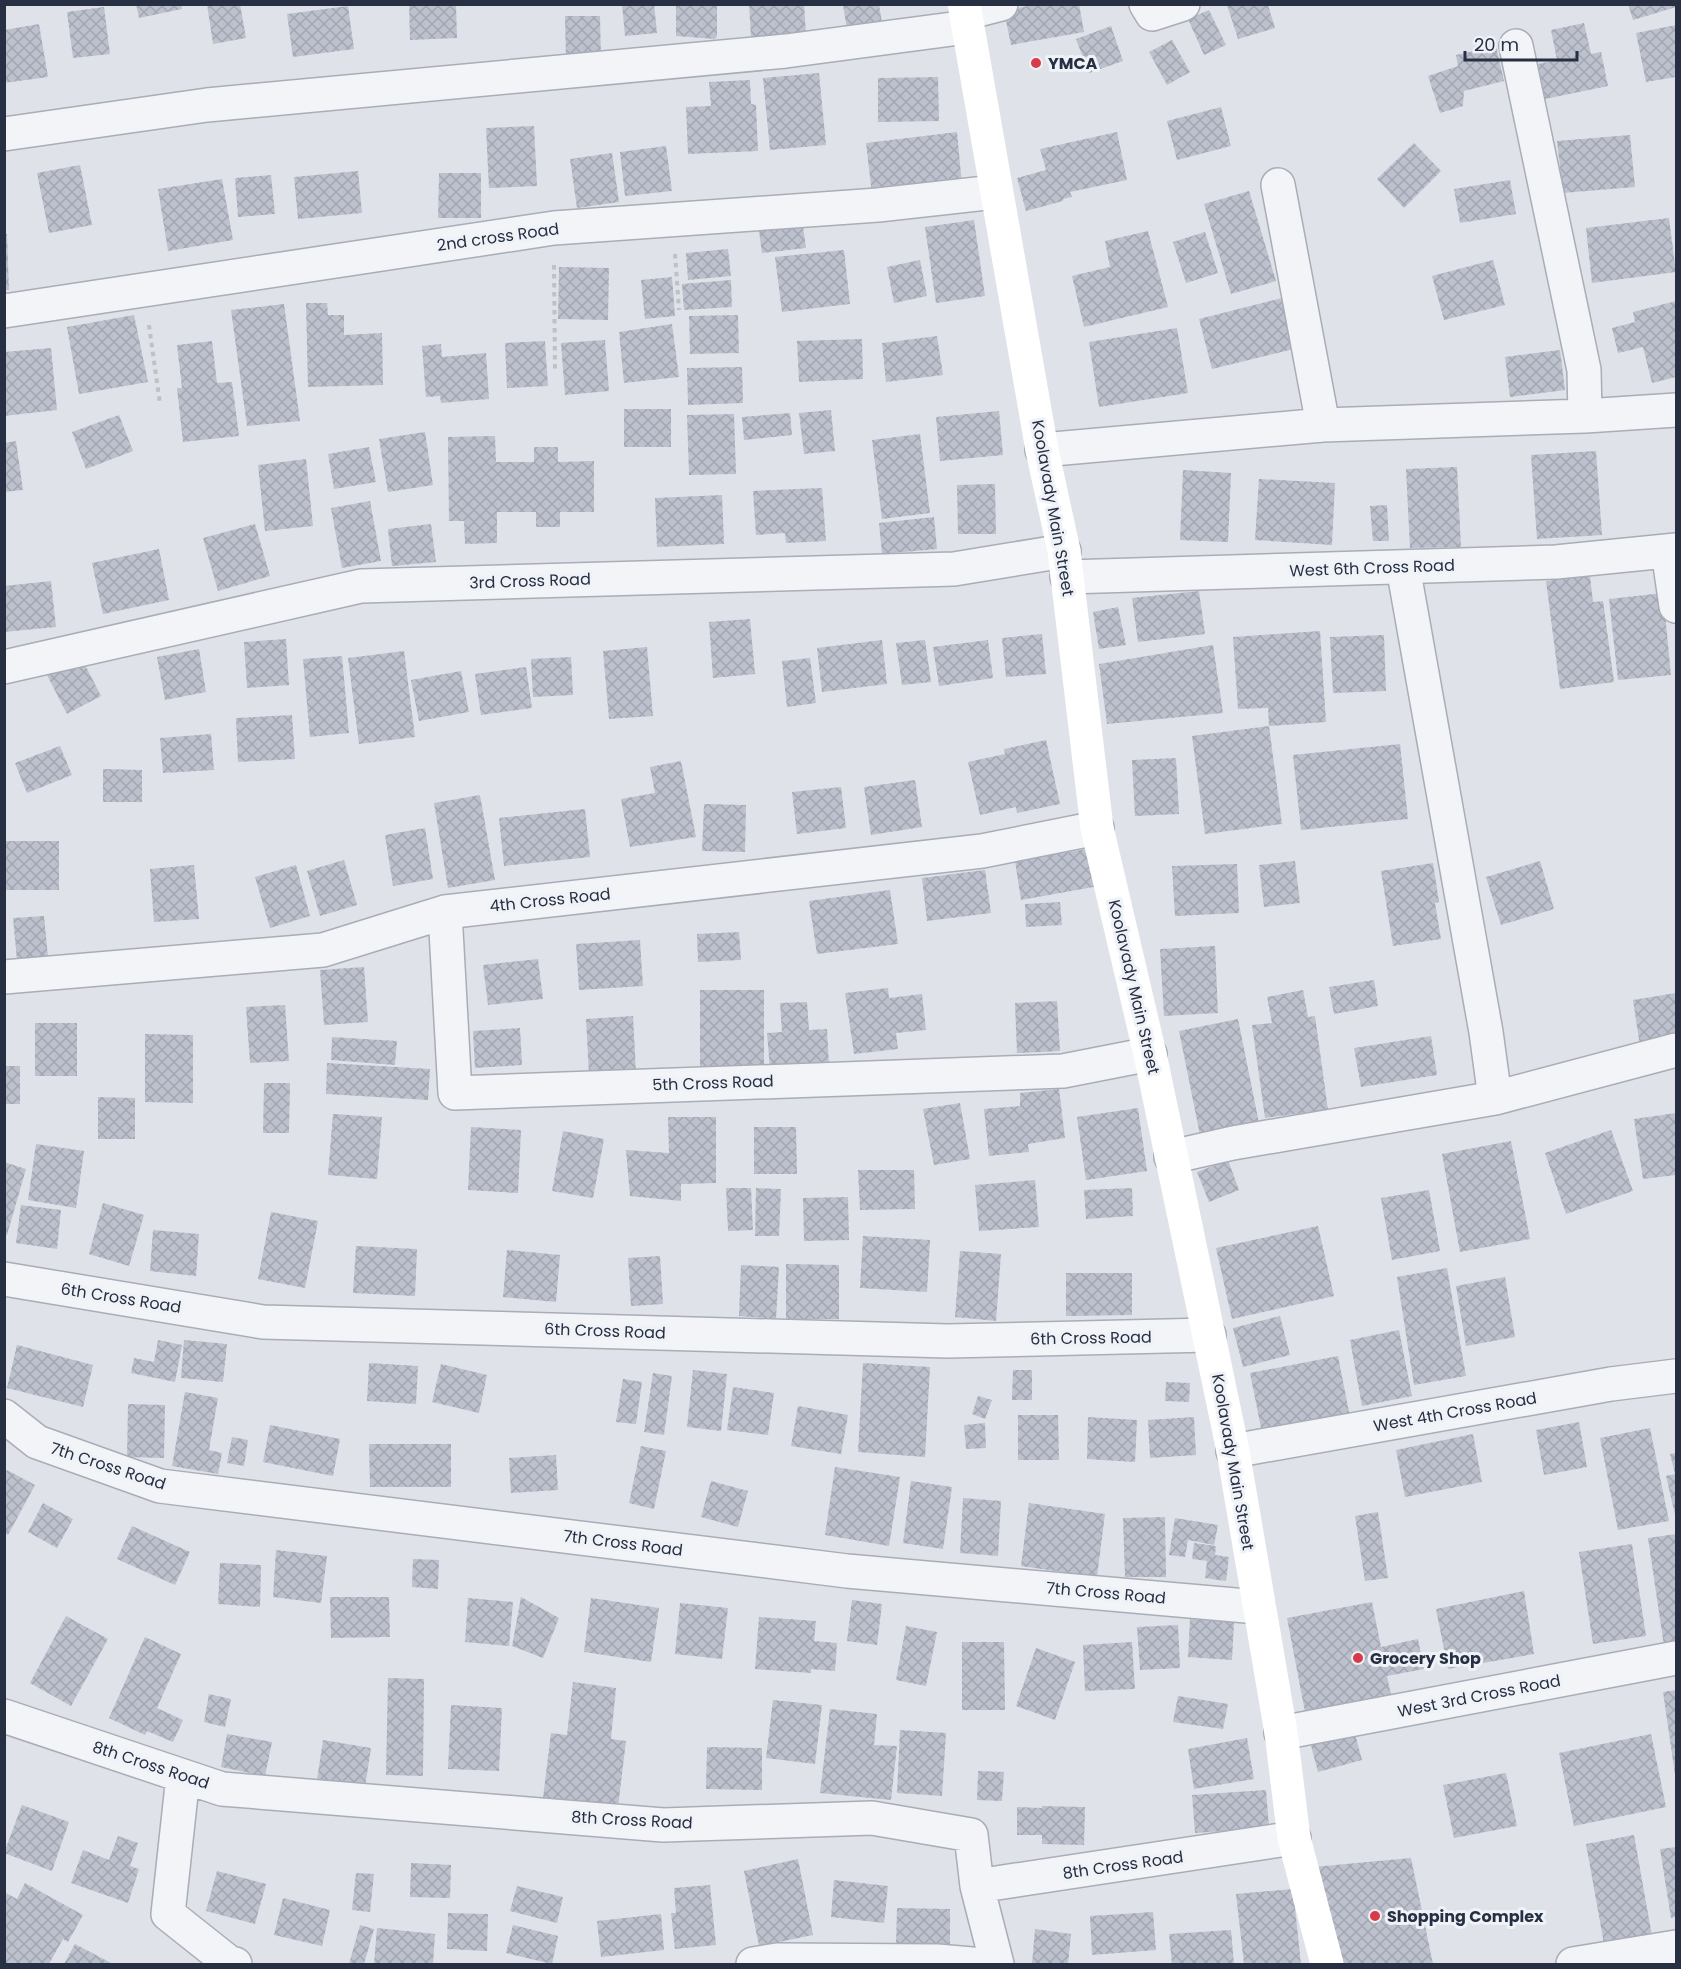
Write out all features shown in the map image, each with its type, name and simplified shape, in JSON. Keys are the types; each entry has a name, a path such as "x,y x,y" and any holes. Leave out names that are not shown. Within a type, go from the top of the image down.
{"main road":[{"name":"Koolavady Main Street","path":"965,15 995,192 1065,564 1097,828 1150,1054 1233,1451 1281,1733 1294,1838 1327,1965"}],"street":[{"path":"4,134 207,105 786,51 965,15 1001,4"},
{"path":"1146,4 1152,14 1183,4"},
{"path":"1516,46 1584,370 1585,416"},
{"path":"1278,185 1323,426"},
{"name":"2nd cross Road","path":"4,310 554,228 878,205 995,192"},
{"path":"1042,450 1323,426 1585,416 1677,410"},
{"path":"1672,550 1677,606"},
{"name":"West 6th Cross Road","path":"1065,564 1403,567 1556,562 1672,550"},
{"name":"3rd Cross Road","path":"4,667 360,586 1065,564"},
{"path":"1403,567 1486,1032 1495,1098"},
{"name":"4th Cross Road","path":"4,977 323,950 446,912 982,851 1097,828"},
{"name":"5th Cross Road","path":"446,912 455,1093 1063,1071 1150,1054"},
{"path":"1171,1157 1233,1143 1495,1098 1677,1050"},
{"name":"6th Cross Road","path":"4,1279 263,1322 948,1341 1209,1335"},
{"name":"West 4th Cross Road","path":"1233,1451 1611,1384 1677,1376"},
{"name":"7th Cross Road","path":"4,1416 37,1442 160,1486 846,1571 1258,1607"},
{"name":"West 3rd Cross Road","path":"1281,1733 1677,1658"},
{"name":"8th Cross Road","path":"4,1716 222,1789 663,1825 872,1818 970,1835 977,1886 1294,1838"},
{"path":"183,1776 168,1914 235,1965"},
{"path":"977,1886 998,1965"},
{"path":"1573,1965 1677,1947"},
{"path":"753,1965 777,1960 800,1960 937,1961 972,1965"}],"path":[{"path":"672,219 679,310"},
{"path":"554,228 555,372"},
{"path":"144,288 160,404"}],"building":[{"path":"136,4 181,4 182,9 139,18"},
{"path":"207,4 240,4 246,38 213,44"},
{"path":"409,4 456,4 457,38 410,40"},
{"path":"622,4 654,4 657,33 625,36"},
{"path":"749,4 804,4 806,35 751,38"},
{"path":"879,4 882,23 847,29 843,5"},
{"path":"1037,4 1079,4 1084,32 1011,45 1004,11"},
{"path":"1628,4 1676,4 1676,7 1633,20"},
{"path":"676,5 717,5 717,36 715,39 676,36"},
{"path":"1227,5 1268,5 1275,28 1238,39"},
{"path":"348,6 354,49 293,57 287,14"},
{"path":"104,7 110,54 73,58 67,12"},
{"path":"1209,10 1226,45 1204,55 1188,19"},
{"path":"565,16 600,16 601,59 566,60"},
{"path":"1584,23 1591,54 1601,52 1608,86 1545,99 1538,64 1557,60 1551,30"},
{"path":"39,24 48,77 4,83 4,30"},
{"path":"1676,25 1676,77 1646,82 1636,33"},
{"path":"1111,26 1123,61 1089,73 1076,39"},
{"path":"1172,40 1190,72 1167,85 1149,52"},
{"path":"1496,46 1504,81 1464,91 1463,106 1440,113 1428,76 1458,66 1456,55"},
{"path":"819,73 826,145 770,150 763,78"},
{"path":"938,77 939,121 878,122 878,78"},
{"path":"750,80 751,104 756,105 758,151 688,154 686,107 711,106 709,82"},
{"path":"1221,107 1231,146 1177,160 1167,121"},
{"path":"534,126 537,186 489,188 486,128"},
{"path":"957,132 962,185 872,194 866,143"},
{"path":"1117,132 1127,180 1070,192 1072,197 1063,199 1063,201 1026,211 1017,178 1046,170 1040,149"},
{"path":"1630,135 1635,187 1563,193 1557,141"},
{"path":"1414,143 1441,171 1404,208 1377,179"},
{"path":"666,146 672,191 625,196 620,152"},
{"path":"612,153 619,202 577,208 570,159"},
{"path":"80,165 92,225 49,233 37,173"},
{"path":"358,171 362,213 298,219 294,177"},
{"path":"439,173 481,173 481,218 438,218"},
{"path":"271,175 275,214 238,217 235,178"},
{"path":"222,179 233,240 168,251 158,189"},
{"path":"1510,180 1516,214 1460,223 1454,189"},
{"path":"1249,191 1276,281 1231,294 1204,204"},
{"path":"1669,218 1676,272 1592,283 1586,228"},
{"path":"802,219 806,248 762,253 758,224"},
{"path":"974,220 985,296 936,303 925,227"},
{"path":"1148,231 1168,307 1084,327 1072,276 1110,267 1105,241"},
{"path":"1205,232 1218,273 1186,283 1173,242"},
{"path":"4,234 7,234 9,290 4,290"},
{"path":"728,249 731,276 688,280 686,253"},
{"path":"844,250 850,304 782,312 775,257"},
{"path":"920,260 927,296 894,303 887,267"},
{"path":"1493,260 1505,305 1444,320 1432,276"},
{"path":"559,267 609,268 608,320 558,319"},
{"path":"672,277 675,316 645,319 641,280"},
{"path":"731,280 732,307 684,310 682,284"},
{"path":"1282,298 1294,349 1212,369 1199,319"},
{"path":"1676,301 1676,377 1652,383 1643,347 1618,353 1612,328 1635,322 1633,312"},
{"path":"306,303 327,303 328,315 344,315 344,335 382,333 383,385 308,387"},
{"path":"284,304 300,421 247,426 231,310"},
{"path":"134,315 148,382 79,394 67,327"},
{"path":"738,315 739,353 690,354 689,316"},
{"path":"672,324 679,377 624,383 619,332"},
{"path":"1177,328 1188,393 1099,407 1089,342"},
{"path":"937,336 943,375 886,382 882,343"},
{"path":"862,339 863,379 799,382 797,341"},
{"path":"605,340 609,391 565,395 561,343"},
{"path":"212,341 217,383 232,382 239,436 183,442 177,388 182,388 177,345"},
{"path":"545,341 548,386 507,388 505,343"},
{"path":"441,344 442,357 486,353 489,399 441,403 440,396 426,397 422,346"},
{"path":"51,348 57,410 4,416 4,352"},
{"path":"1560,350 1565,390 1510,397 1505,357"},
{"path":"742,367 743,403 688,405 687,368"},
{"path":"624,409 671,409 671,447 624,447"},
{"path":"831,410 835,451 804,454 799,413"},
{"path":"999,411 1003,455 940,461 936,417"},
{"path":"790,413 792,435 744,440 742,417"},
{"path":"734,414 736,474 689,475 687,415"},
{"path":"119,415 133,451 86,469 72,432"},
{"path":"425,432 433,485 388,492 379,439"},
{"path":"920,434 930,513 882,519 872,440"},
{"path":"495,436 496,462 534,462 534,447 558,447 558,462 594,461 594,512 560,512 560,527 536,527 536,512 497,512 497,543 465,544 464,521 449,521 448,437"},
{"path":"16,441 23,490 4,492 4,443"},
{"path":"369,447 376,482 334,489 328,454"},
{"path":"1596,451 1602,535 1537,539 1531,455"},
{"path":"306,459 313,526 265,531 258,465"},
{"path":"1457,467 1461,547 1410,548 1406,469"},
{"path":"1183,470 1231,473 1228,542 1180,540"},
{"path":"1259,479 1335,483 1332,545 1255,540"},
{"path":"995,484 996,534 958,534 957,485"},
{"path":"822,488 826,541 786,543 785,533 756,535 753,491"},
{"path":"722,495 724,544 657,547 655,498"},
{"path":"370,501 381,561 342,568 331,508"},
{"path":"1387,505 1389,541 1373,541 1370,506"},
{"path":"934,517 937,549 882,554 879,523"},
{"path":"255,524 270,576 218,591 203,538"},
{"path":"431,524 436,562 392,566 388,529"},
{"path":"159,549 169,600 103,614 92,563"},
{"path":"1590,576 1593,602 1603,601 1614,682 1560,689 1546,581"},
{"path":"51,581 56,627 4,632 4,586"},
{"path":"1199,591 1205,634 1138,642 1132,598"},
{"path":"1663,593 1671,675 1618,680 1609,599"},
{"path":"1118,607 1126,645 1099,649 1093,612"},
{"path":"750,619 755,674 713,678 709,622"},
{"path":"1320,631 1326,722 1269,726 1268,708 1238,709 1233,637"},
{"path":"1042,634 1046,674 1006,677 1002,638"},
{"path":"1384,635 1386,691 1333,693 1330,637"},
{"path":"286,639 289,685 247,688 244,642"},
{"path":"882,640 887,684 822,692 817,648"},
{"path":"925,640 931,682 902,685 896,643"},
{"path":"988,640 993,678 939,686 933,647"},
{"path":"1213,645 1223,713 1107,724 1099,664"},
{"path":"647,647 653,716 609,719 603,651"},
{"path":"199,649 206,692 165,700 157,657"},
{"path":"404,651 415,737 359,744 348,658"},
{"path":"342,656 349,733 310,737 303,659"},
{"path":"81,657 101,696 67,714 47,675"},
{"path":"571,657 573,695 533,697 531,659"},
{"path":"810,658 816,703 787,707 782,661"},
{"path":"526,667 532,708 481,715 475,674"},
{"path":"461,671 469,712 419,721 411,680"},
{"path":"292,715 295,759 238,762 236,718"},
{"path":"1269,726 1282,824 1205,834 1192,736"},
{"path":"211,734 214,770 163,773 160,738"},
{"path":"1046,740 1060,804 1017,813 1016,807 980,815 968,762 1005,754 1004,749"},
{"path":"1400,744 1408,819 1301,830 1293,755"},
{"path":"60,746 72,775 27,793 15,763"},
{"path":"1176,758 1179,814 1135,816 1132,760"},
{"path":"681,761 696,837 630,847 621,799 655,793 650,767"},
{"path":"103,769 142,770 142,802 103,802"},
{"path":"915,780 922,827 871,835 864,787"},
{"path":"841,787 846,828 797,834 792,792"},
{"path":"480,795 495,880 448,888 434,803"},
{"path":"704,804 746,805 745,852 702,851"},
{"path":"585,809 590,857 504,866 499,818"},
{"path":"425,828 433,879 393,886 385,835"},
{"path":"4,841 59,841 59,890 4,890"},
{"path":"1093,848 1099,886 1021,900 1015,861"},
{"path":"344,860 357,905 320,916 307,871"},
{"path":"1295,861 1300,903 1264,907 1259,865"},
{"path":"1540,861 1554,909 1501,925 1486,877"},
{"path":"1433,863 1439,902 1435,903 1441,939 1393,946 1381,871"},
{"path":"1237,864 1239,913 1175,916 1172,866"},
{"path":"194,865 199,919 154,922 150,869"},
{"path":"296,865 310,916 270,928 255,877"},
{"path":"985,870 991,913 927,921 922,878"},
{"path":"890,890 898,944 817,954 809,901"},
{"path":"1060,902 1062,925 1026,927 1025,904"},
{"path":"44,916 48,957 17,960 13,918"},
{"path":"739,932 741,960 698,962 697,934"},
{"path":"640,940 643,986 579,990 576,944"},
{"path":"1215,946 1218,1013 1164,1016 1160,949"},
{"path":"538,959 543,999 488,1005 483,965"},
{"path":"364,967 368,1022 324,1025 320,970"},
{"path":"1374,980 1378,1006 1334,1014 1329,987"},
{"path":"888,988 889,998 922,994 926,1030 896,1033 898,1049 854,1054 845,993"},
{"path":"700,990 764,990 764,1069 700,1070"},
{"path":"1303,990 1308,1017 1315,1016 1328,1110 1265,1118 1252,1025 1272,1023 1267,997"},
{"path":"1676,993 1676,1041 1640,1046 1633,1000"},
{"path":"1057,1001 1060,1051 1017,1053 1015,1003"},
{"path":"807,1002 809,1030 827,1029 829,1066 770,1070 767,1033 782,1032 780,1003"},
{"path":"285,1005 289,1061 250,1063 246,1007"},
{"path":"633,1016 636,1073 589,1075 586,1019"},
{"path":"1238,1019 1259,1123 1200,1135 1179,1031"},
{"path":"35,1023 77,1023 77,1076 35,1076"},
{"path":"520,1028 522,1065 475,1068 473,1031"},
{"path":"145,1034 193,1035 193,1103 145,1102"},
{"path":"1431,1036 1437,1075 1361,1087 1354,1048"},
{"path":"332,1037 397,1041 395,1065 331,1060"},
{"path":"327,1063 430,1069 428,1100 326,1094"},
{"path":"4,1066 20,1066 20,1104 4,1104"},
{"path":"264,1083 290,1083 289,1133 263,1133"},
{"path":"1059,1089 1065,1138 1028,1144 1029,1152 989,1156 984,1109 1020,1106 1020,1093"},
{"path":"98,1097 135,1098 135,1139 98,1139"},
{"path":"960,1103 970,1159 934,1165 923,1109"},
{"path":"1138,1108 1147,1171 1086,1180 1077,1117"},
{"path":"1676,1113 1676,1175 1643,1179 1634,1119"},
{"path":"333,1114 382,1117 377,1179 328,1175"},
{"path":"668,1117 716,1117 716,1183 681,1184 681,1201 630,1196 626,1150 669,1153"},
{"path":"471,1127 521,1130 518,1193 468,1190"},
{"path":"754,1127 796,1127 797,1174 754,1174"},
{"path":"1611,1130 1633,1191 1566,1214 1545,1153"},
{"path":"563,1131 604,1139 593,1198 552,1191"},
{"path":"1511,1141 1530,1239 1460,1252 1442,1154"},
{"path":"36,1144 84,1151 76,1208 28,1200"},
{"path":"1228,1160 1239,1190 1209,1202 1197,1172"},
{"path":"4,1162 26,1169 7,1235 4,1235"},
{"path":"858,1170 914,1170 915,1209 860,1210"},
{"path":"1035,1180 1039,1227 979,1231 975,1185"},
{"path":"726,1188 751,1188 753,1230 728,1231"},
{"path":"756,1188 781,1189 779,1236 755,1236"},
{"path":"1132,1188 1133,1216 1086,1219 1084,1190"},
{"path":"1429,1190 1440,1251 1392,1260 1381,1198"},
{"path":"848,1197 849,1240 804,1241 803,1198"},
{"path":"103,1203 144,1215 129,1266 89,1254"},
{"path":"21,1205 61,1210 57,1249 16,1243"},
{"path":"271,1212 318,1221 305,1288 258,1279"},
{"path":"1318,1226 1334,1296 1232,1319 1216,1248"},
{"path":"153,1230 199,1234 196,1276 150,1271"},
{"path":"863,1236 930,1240 927,1292 860,1288"},
{"path":"356,1246 417,1249 415,1296 353,1293"},
{"path":"507,1250 560,1255 556,1302 503,1297"},
{"path":"960,1251 1001,1254 996,1321 955,1317"},
{"path":"660,1256 663,1304 631,1306 628,1258"},
{"path":"786,1264 839,1265 839,1319 786,1319"},
{"path":"741,1265 779,1267 776,1319 739,1316"},
{"path":"1447,1268 1466,1376 1414,1385 1397,1277"},
{"path":"1066,1273 1132,1273 1132,1315 1066,1316"},
{"path":"1505,1277 1515,1337 1466,1346 1456,1286"},
{"path":"1280,1316 1290,1355 1243,1367 1233,1328"},
{"path":"1399,1330 1412,1396 1362,1406 1350,1340"},
{"path":"158,1340 182,1345 175,1382 131,1373 134,1358 154,1362"},
{"path":"184,1340 227,1344 223,1382 181,1378"},
{"path":"17,1345 93,1365 83,1407 7,1388"},
{"path":"1338,1356 1350,1417 1262,1433 1250,1373"},
{"path":"369,1363 418,1366 416,1404 367,1401"},
{"path":"863,1363 930,1367 925,1457 858,1452"},
{"path":"441,1364 487,1375 479,1413 432,1402"},
{"path":"693,1370 727,1374 721,1431 687,1427"},
{"path":"1013,1370 1032,1370 1032,1400 1012,1400"},
{"path":"653,1373 672,1376 664,1435 644,1432"},
{"path":"623,1379 642,1382 636,1424 616,1422"},
{"path":"1166,1382 1190,1383 1189,1402 1165,1401"},
{"path":"733,1387 774,1393 768,1435 727,1430"},
{"path":"185,1392 218,1398 209,1450 222,1453 218,1474 172,1466"},
{"path":"978,1396 992,1400 985,1419 972,1414"},
{"path":"128,1404 165,1405 164,1458 127,1457"},
{"path":"798,1406 848,1415 841,1454 791,1446"},
{"path":"1018,1415 1058,1415 1059,1460 1018,1460"},
{"path":"1088,1417 1137,1420 1135,1462 1087,1459"},
{"path":"1194,1417 1196,1455 1150,1458 1148,1420"},
{"path":"1579,1422 1587,1467 1544,1475 1536,1430"},
{"path":"985,1423 986,1448 966,1449 964,1425"},
{"path":"270,1425 340,1439 333,1476 263,1462"},
{"path":"1650,1428 1669,1521 1618,1530 1600,1438"},
{"path":"1473,1434 1482,1482 1405,1497 1396,1450"},
{"path":"232,1437 248,1440 244,1466 227,1463"},
{"path":"369,1444 451,1444 451,1487 370,1487"},
{"path":"641,1446 666,1451 654,1509 629,1503"},
{"path":"1676,1453 1676,1519 1666,1476 1675,1474 1670,1454"},
{"path":"556,1455 558,1490 511,1493 509,1458"},
{"path":"835,1467 900,1477 889,1546 825,1535"},
{"path":"7,1470 35,1485 8,1535 4,1533 4,1474"},
{"path":"711,1481 748,1491 738,1527 701,1517"},
{"path":"911,1481 952,1487 943,1549 903,1543"},
{"path":"963,1498 1001,1501 998,1556 960,1553"},
{"path":"43,1503 73,1519 57,1548 28,1532"},
{"path":"1029,1503 1105,1514 1097,1577 1021,1566"},
{"path":"1378,1512 1388,1578 1365,1581 1355,1516"},
{"path":"1165,1517 1166,1577 1125,1577 1123,1518"},
{"path":"1175,1518 1218,1525 1214,1545 1188,1540 1185,1557 1169,1555"},
{"path":"132,1526 190,1552 175,1585 117,1559"},
{"path":"1676,1534 1676,1644 1664,1646 1648,1538"},
{"path":"1194,1543 1216,1546 1215,1555 1229,1557 1226,1581 1205,1578 1207,1561 1192,1559"},
{"path":"1632,1544 1646,1636 1593,1644 1579,1552"},
{"path":"276,1550 327,1556 321,1603 273,1597"},
{"path":"413,1559 439,1560 438,1589 412,1587"},
{"path":"220,1563 261,1565 260,1607 218,1604"},
{"path":"1524,1591 1534,1654 1448,1669 1436,1609"},
{"path":"330,1597 389,1597 390,1637 331,1638"},
{"path":"521,1597 559,1618 543,1658 512,1646"},
{"path":"468,1598 513,1602 509,1646 465,1642"},
{"path":"591,1598 659,1608 651,1662 584,1652"},
{"path":"852,1600 882,1604 877,1645 847,1641"},
{"name":"Grocery Shop","path":"1372,1602 1381,1647 1418,1639 1424,1669 1387,1676 1391,1695 1305,1712 1287,1618"},
{"path":"680,1603 728,1608 722,1659 675,1654"},
{"path":"66,1616 108,1639 71,1706 30,1683"},
{"path":"759,1617 816,1621 814,1641 837,1643 835,1671 811,1669 811,1673 755,1669"},
{"path":"1190,1619 1234,1622 1232,1660 1188,1657"},
{"path":"1178,1625 1180,1668 1140,1670 1137,1627"},
{"path":"906,1626 937,1632 926,1686 896,1680"},
{"path":"145,1637 181,1654 157,1708 183,1720 173,1742 147,1731 145,1735 109,1718"},
{"path":"962,1642 1004,1642 1005,1710 962,1710"},
{"path":"1132,1642 1135,1689 1085,1691 1083,1645"},
{"path":"1036,1648 1075,1662 1055,1720 1016,1706"},
{"path":"388,1678 424,1679 423,1776 386,1775"},
{"path":"573,1682 616,1688 611,1739 626,1741 618,1807 543,1798 551,1733 567,1735"},
{"path":"1676,1690 1676,1774 1675,1775 1663,1692"},
{"path":"209,1694 231,1699 225,1727 204,1722"},
{"path":"1178,1696 1228,1704 1223,1729 1173,1722"},
{"path":"773,1700 822,1705 815,1764 766,1758"},
{"path":"451,1705 502,1708 499,1771 448,1769"},
{"path":"830,1709 877,1714 874,1745 897,1746 891,1800 820,1793"},
{"path":"900,1730 946,1733 942,1796 897,1793"},
{"path":"1354,1730 1362,1760 1318,1772 1310,1742"},
{"path":"227,1734 272,1742 265,1776 221,1767"},
{"path":"1651,1734 1666,1807 1574,1826 1559,1753"},
{"path":"1247,1738 1254,1779 1194,1789 1188,1749"},
{"path":"323,1740 371,1748 365,1787 317,1780"},
{"path":"707,1747 762,1748 762,1790 706,1789"},
{"path":"978,1771 1004,1772 1002,1801 977,1800"},
{"path":"1506,1773 1517,1826 1454,1838 1443,1785"},
{"path":"1266,1790 1269,1828 1195,1833 1192,1795"},
{"path":"22,1805 69,1822 52,1871 4,1853"},
{"path":"1042,1806 1085,1807 1084,1845 1042,1844 1042,1835 1017,1835 1017,1807 1042,1808"},
{"path":"1634,1835 1652,1936 1604,1944 1586,1844"},
{"path":"118,1836 138,1843 130,1866 139,1869 128,1903 71,1883 83,1850 109,1860"},
{"path":"1676,1847 1676,1917 1671,1918 1660,1849"},
{"name":"Shopping Complex","path":"1411,1858 1433,1964 1341,1964 1313,1867"},
{"path":"798,1859 813,1935 759,1946 744,1871"},
{"path":"411,1863 451,1865 450,1898 410,1897"},
{"path":"217,1871 266,1884 255,1924 206,1911"},
{"path":"356,1873 374,1874 370,1912 352,1910"},
{"path":"834,1880 888,1886 884,1923 831,1917"},
{"path":"25,1883 83,1915 68,1942 63,1939 49,1964 4,1964 4,1895 6,1893 17,1899"},
{"path":"710,1885 716,1945 675,1949 671,1913 676,1913 674,1888"},
{"path":"517,1886 563,1897 557,1923 510,1911"},
{"path":"1293,1889 1301,1964 1244,1964 1236,1894"},
{"path":"283,1898 330,1910 322,1946 274,1935"},
{"path":"897,1908 950,1909 950,1944 896,1944"},
{"path":"1153,1912 1156,1950 1092,1955 1090,1916"},
{"path":"448,1913 488,1914 487,1951 447,1949"},
{"path":"661,1914 664,1950 601,1957 597,1921"},
{"path":"360,1925 374,1929 364,1964 349,1964"},
{"path":"513,1925 558,1936 552,1964 506,1953"},
{"path":"377,1928 435,1934 433,1964 374,1964"},
{"path":"1035,1929 1071,1934 1068,1964 1032,1964"},
{"path":"1231,1930 1234,1964 1172,1964 1169,1934"},
{"path":"75,1944 113,1964 64,1964"}],"place":[{"name":"YMCA","path":"1036,63"},
{"name":"Grocery Shop","path":"1358,1658"},
{"name":"Shopping Complex","path":"1375,1916"}]}
